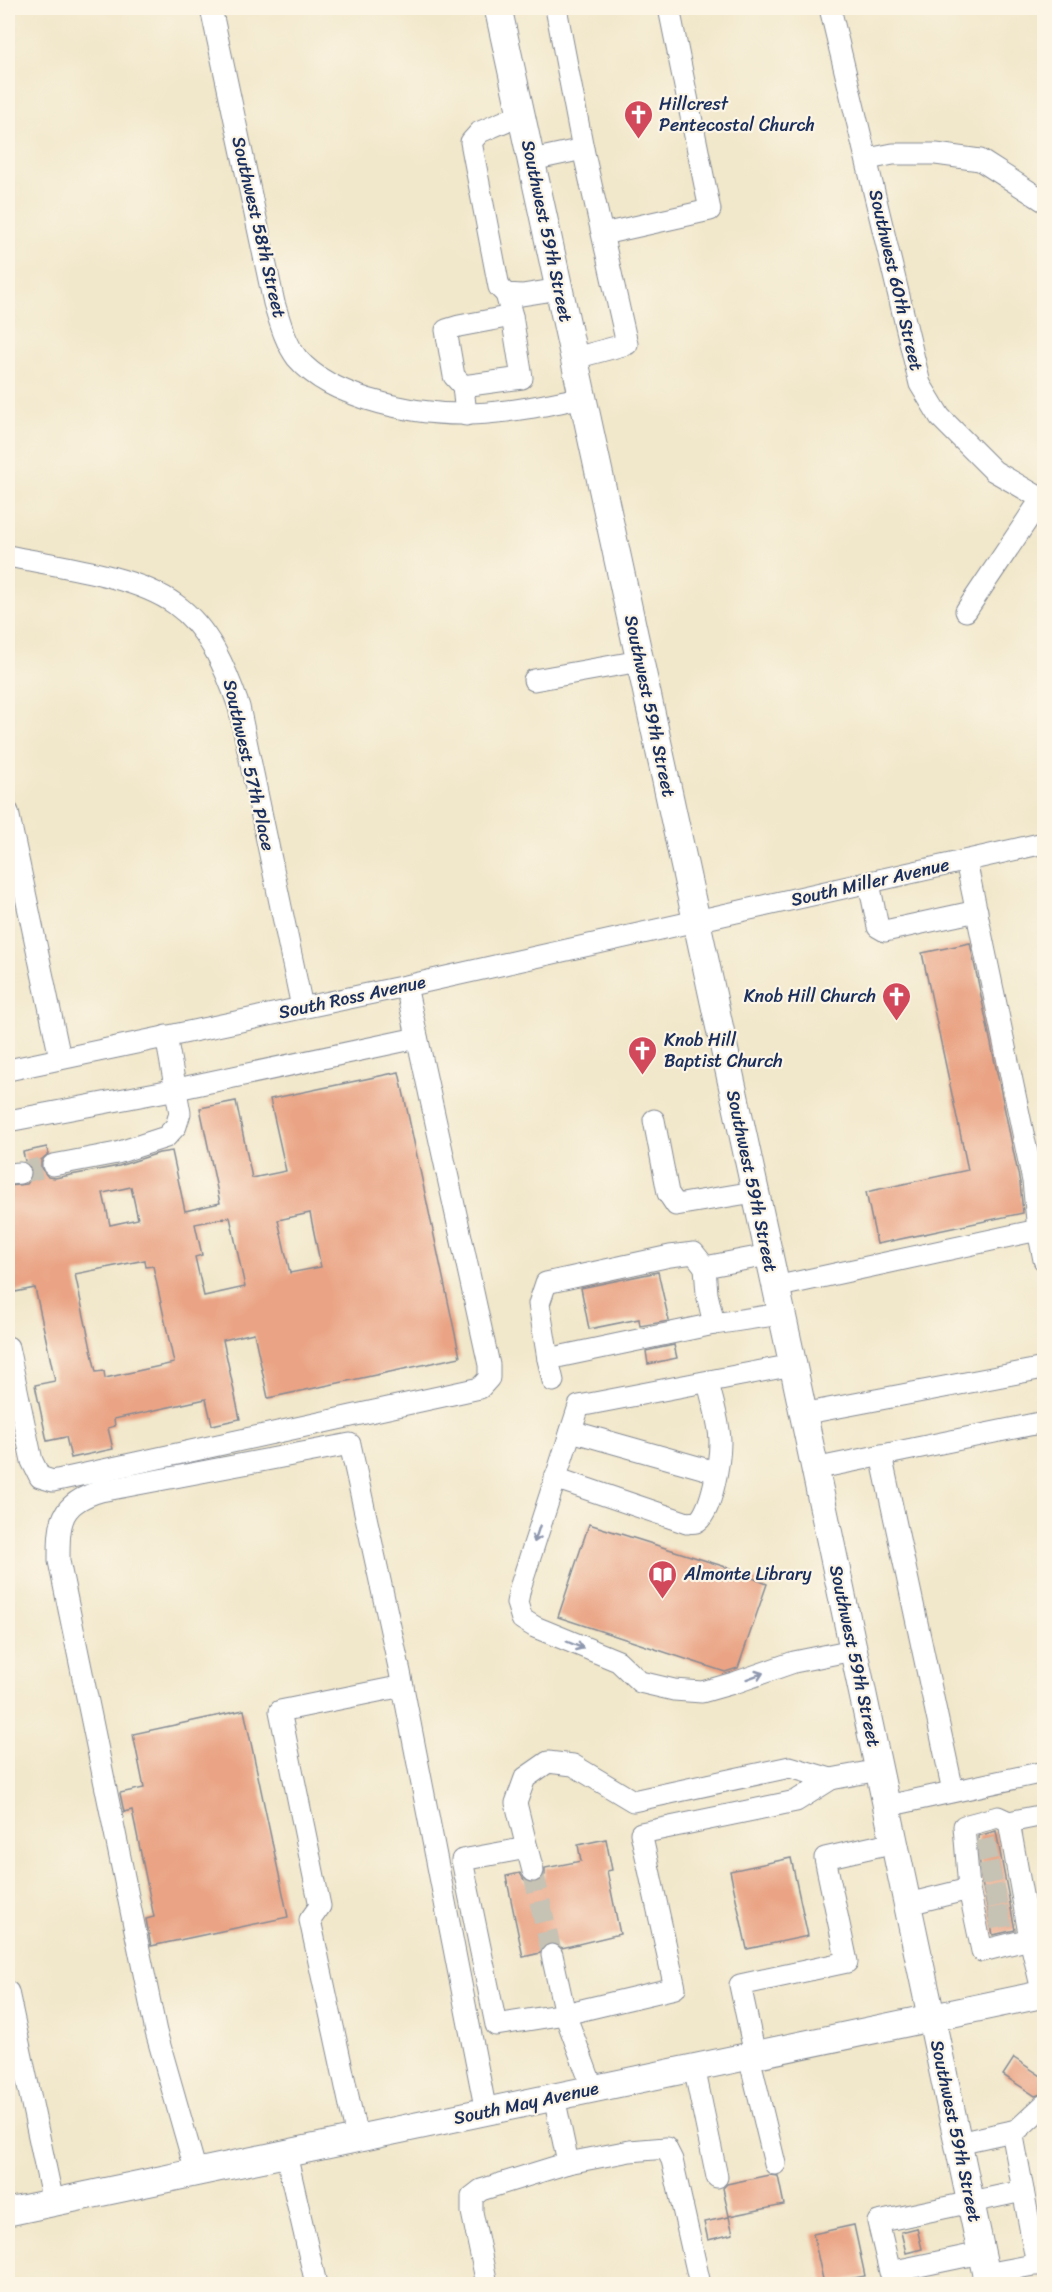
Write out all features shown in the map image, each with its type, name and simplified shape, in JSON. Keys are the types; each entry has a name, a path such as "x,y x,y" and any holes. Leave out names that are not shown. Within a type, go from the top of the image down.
{"main road":[{"name":"Southwest 59th Street","path":"498,8 854,1650 958,2143 983,2276"},
{"name":"South May Avenue","path":"8,2212 1044,1995"}],"street":[{"name":"Southwest 58th Street","path":"211,8 274,303 289,345 297,357 319,379 351,394 421,412 466,415 508,412 584,397"},
{"path":"556,8 627,344 575,357"},
{"path":"603,234 710,210 669,8"},
{"name":"Southwest 60th Street","path":"830,8 868,159 920,384 940,417 994,471 1043,499"},
{"path":"463,386 522,378 512,316 506,294 499,287 471,142 480,132 522,114"},
{"path":"532,160 584,149"},
{"path":"868,159 893,154 936,154 980,160 1044,201"},
{"path":"506,294 522,295 560,288"},
{"path":"466,415 463,386 454,376 446,330 512,316"},
{"path":"966,611 1043,499"},
{"name":"Southwest 57th Place","path":"8,556 114,579 149,590 174,604 195,622 213,647 227,673 239,707 302,1007"},
{"path":"534,680 640,661"},
{"path":"8,812 60,1058"},
{"name":"South Miller Avenue","path":"696,921 1044,843"},
{"path":"966,861 1033,1181 1038,1230 1044,1260"},
{"path":"869,883 878,927 885,931 976,911"},
{"name":"South Ross Avenue","path":"8,1070 406,986 696,921"},
{"path":"8,1347 32,1461 40,1477 53,1481 480,1388 489,1378 489,1365 406,986"},
{"path":"53,1165 117,1153 166,1137 176,1126 180,1113 166,1036"},
{"path":"8,1121 177,1089 417,1038"},
{"path":"654,1120 668,1193 676,1205 754,1192"},
{"path":"775,1287 1038,1230"},
{"path":"554,1381 539,1304 546,1283 670,1256 694,1253 705,1266 707,1294 714,1324"},
{"path":"705,1266 768,1255"},
{"path":"548,1359 714,1324 781,1314"},
{"path":"793,1365 579,1406 517,1603 522,1619 535,1628 618,1661 640,1683 674,1690 702,1692 794,1662 854,1650"},
{"path":"802,1414 1044,1368"},
{"path":"555,1478 687,1523 696,1522 708,1507 720,1441 708,1382"},
{"path":"814,1469 1044,1422"},
{"path":"571,1431 716,1472"},
{"path":"196,2172 156,2032 59,1562 59,1531 66,1510 83,1496 102,1491 350,1444 403,1686 486,2112"},
{"path":"880,1455 953,1791"},
{"path":"357,2138 310,1920 320,1906 280,1711 403,1686"},
{"path":"533,1871 516,1803 525,1778 548,1762 573,1765 633,1801 790,1767 831,1779"},
{"path":"641,1833 796,1801 831,1779 879,1770"},
{"path":"887,1806 1044,1772"},
{"path":"527,1848 462,1860 496,2025 565,2014 675,1988 633,1801"},
{"path":"1037,1938 982,1951 971,1853 963,1826 998,1817 1009,1822 1044,1815"},
{"path":"1009,1822 1006,1846 1019,1914 1037,1938 1044,1995"},
{"path":"775,2164 740,1985 847,1962 825,1858 895,1842"},
{"path":"908,1904 977,1898"},
{"path":"552,1955 565,2014 593,2089"},
{"path":"8,1992 53,2202"},
{"path":"694,2067 717,2177"},
{"path":"554,2097 568,2163"},
{"path":"958,2143 1017,2130 1044,2105"},
{"path":"1012,2132 1023,2191 1041,2264 983,2276 890,2272 878,2222 1023,2191"},
{"path":"487,2284 472,2212 472,2197 481,2190 568,2163 630,2151 666,2148 672,2160 700,2284"},
{"path":"286,2154 315,2284"}],"building":[{"path":"970,943 1020,1183 1023,1213 877,1244 866,1192 968,1170 922,953"},
{"path":"399,1072 460,1357 268,1398 254,1333 223,1340 240,1419 212,1425 206,1399 114,1419 115,1426 108,1428 113,1449 71,1458 66,1437 47,1441 35,1385 55,1381 35,1288 15,1292 8,1257 8,1186 27,1184 33,1173 31,1166 25,1161 23,1152 47,1147 48,1154 41,1160 41,1168 48,1177 55,1178 119,1166 172,1151 185,1211 220,1203 200,1108 236,1101 252,1178 286,1171 270,1099","holes":["131,1187 138,1219 110,1225 103,1193","310,1213 321,1267 290,1273 278,1220","230,1217 245,1287 204,1296 195,1257 202,1255 195,1224","145,1260 146,1267 153,1266 174,1363 105,1378 104,1371 96,1372 75,1274"]},
{"path":"658,1272 669,1321 640,1326 639,1319 589,1329 581,1288"},
{"path":"674,1345 677,1358 648,1364 646,1351"},
{"name":"Almonte Library","path":"589,1524 729,1568 767,1584 738,1668 725,1672 558,1617"},
{"path":"244,1710 288,1917 151,1946 146,1919 154,1917 132,1810 124,1812 120,1793 144,1788 133,1734"},
{"path":"996,1831 1015,1930 993,1935 981,1878 978,1836"},
{"path":"606,1839 612,1870 607,1871 620,1934 562,1948 556,1943 549,1943 543,1946 540,1953 523,1957 506,1876 520,1873 524,1880 537,1883 545,1875 545,1868 581,1861 578,1845"},
{"path":"791,1858 808,1936 747,1949 730,1871"},
{"path":"1014,2058 1044,2078 1044,2093 1035,2096 1003,2075"},
{"path":"769,2175 778,2176 784,2205 729,2216 723,2188 727,2184"},
{"path":"729,2217 733,2234 708,2240 704,2222"},
{"path":"854,2225 865,2276 824,2284 813,2234"},
{"path":"917,2228 922,2249 906,2253 901,2232"}],"tunnel":[{"path":"20,1173 53,1165"},
{"path":"976,1852 999,1847"},
{"path":"980,1875 1004,1870"},
{"path":"533,1871 552,1955"},
{"path":"985,1898 1008,1893"},
{"path":"989,1919 1012,1915"}],"place":[{"name":"Hillcrest Pentecostal Church","path":"638,140"},
{"name":"Knob Hill Church","path":"897,1022"},
{"name":"Knob Hill Baptist Church","path":"643,1076"},
{"name":"Almonte Library","path":"663,1600"}]}
